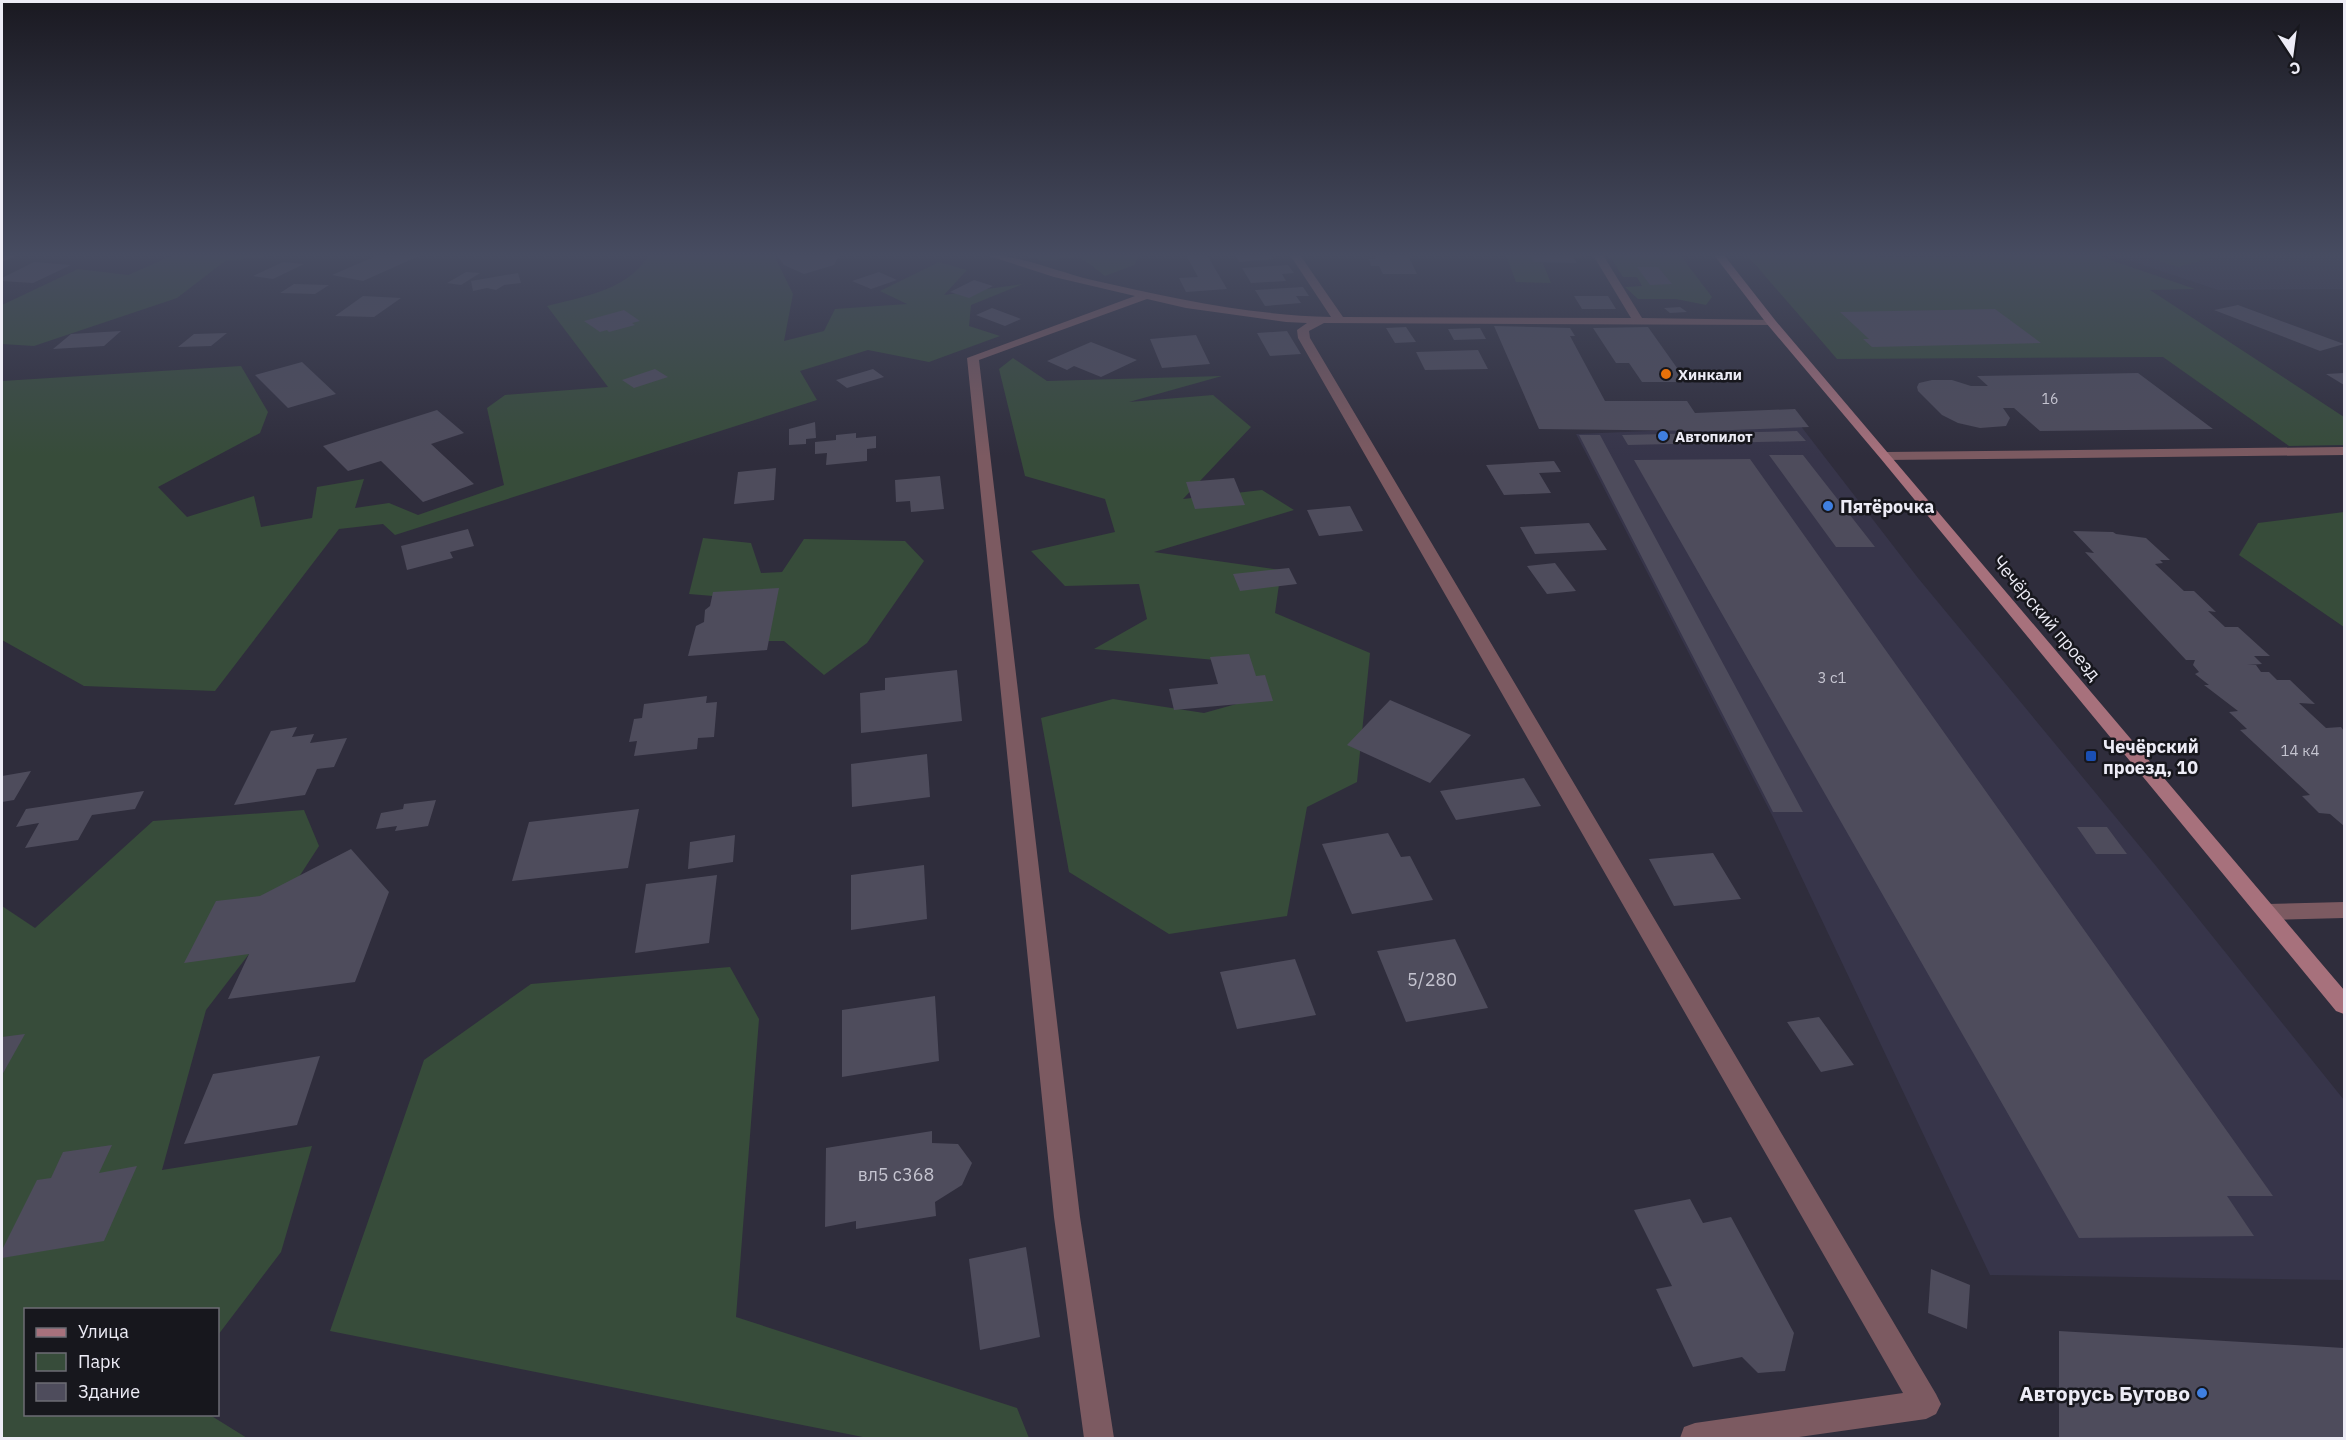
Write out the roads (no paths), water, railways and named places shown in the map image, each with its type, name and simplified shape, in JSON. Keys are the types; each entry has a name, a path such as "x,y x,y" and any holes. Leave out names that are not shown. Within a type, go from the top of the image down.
{"main road":[{"name":"Чечёрский проезд","path":"1771,322 1886,456 2344,1005"}],"street":[{"path":"1073,322 973,358 1067,1217 1099,1438"},
{"path":"1324,322 1303,330 1304,338 1926,1404 1695,1438"},
{"path":"1886,456 2344,451"},
{"path":"2267,912 2344,910"}],"place":[{"name":"Хинкали","path":"1666,374"},
{"name":"Автопилот","path":"1663,436"},
{"name":"Пятёрочка","path":"1828,506"},
{"name":"Чечёрский проезд, 10","path":"2091,756"},
{"name":"Авторусь Бутово","path":"2202,1393"}]}
